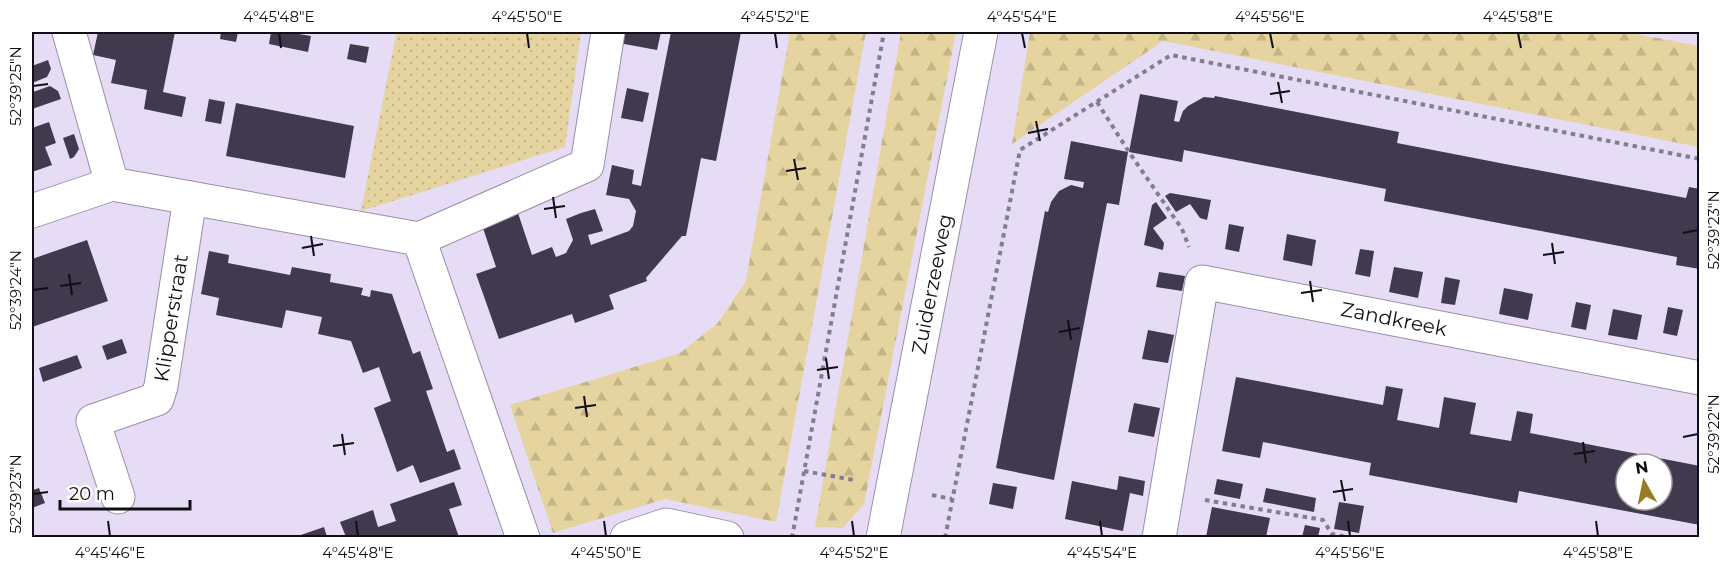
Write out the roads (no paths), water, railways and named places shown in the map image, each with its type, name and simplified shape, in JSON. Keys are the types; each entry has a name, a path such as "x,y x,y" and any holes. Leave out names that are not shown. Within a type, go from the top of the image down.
{"street":[{"path":"69,32 112,184"},
{"path":"32,211 112,184 419,239 587,165 608,32"},
{"name":"Zuiderzeeweg","path":"883,537 981,32"},
{"name":"Klipperstraat","path":"118,497 93,421 157,399 161,386 190,198"},
{"path":"419,239 523,537"},
{"name":"Zandkreek","path":"1159,537 1202,282 1700,378"},
{"path":"627,537 666,525 727,537"}]}
